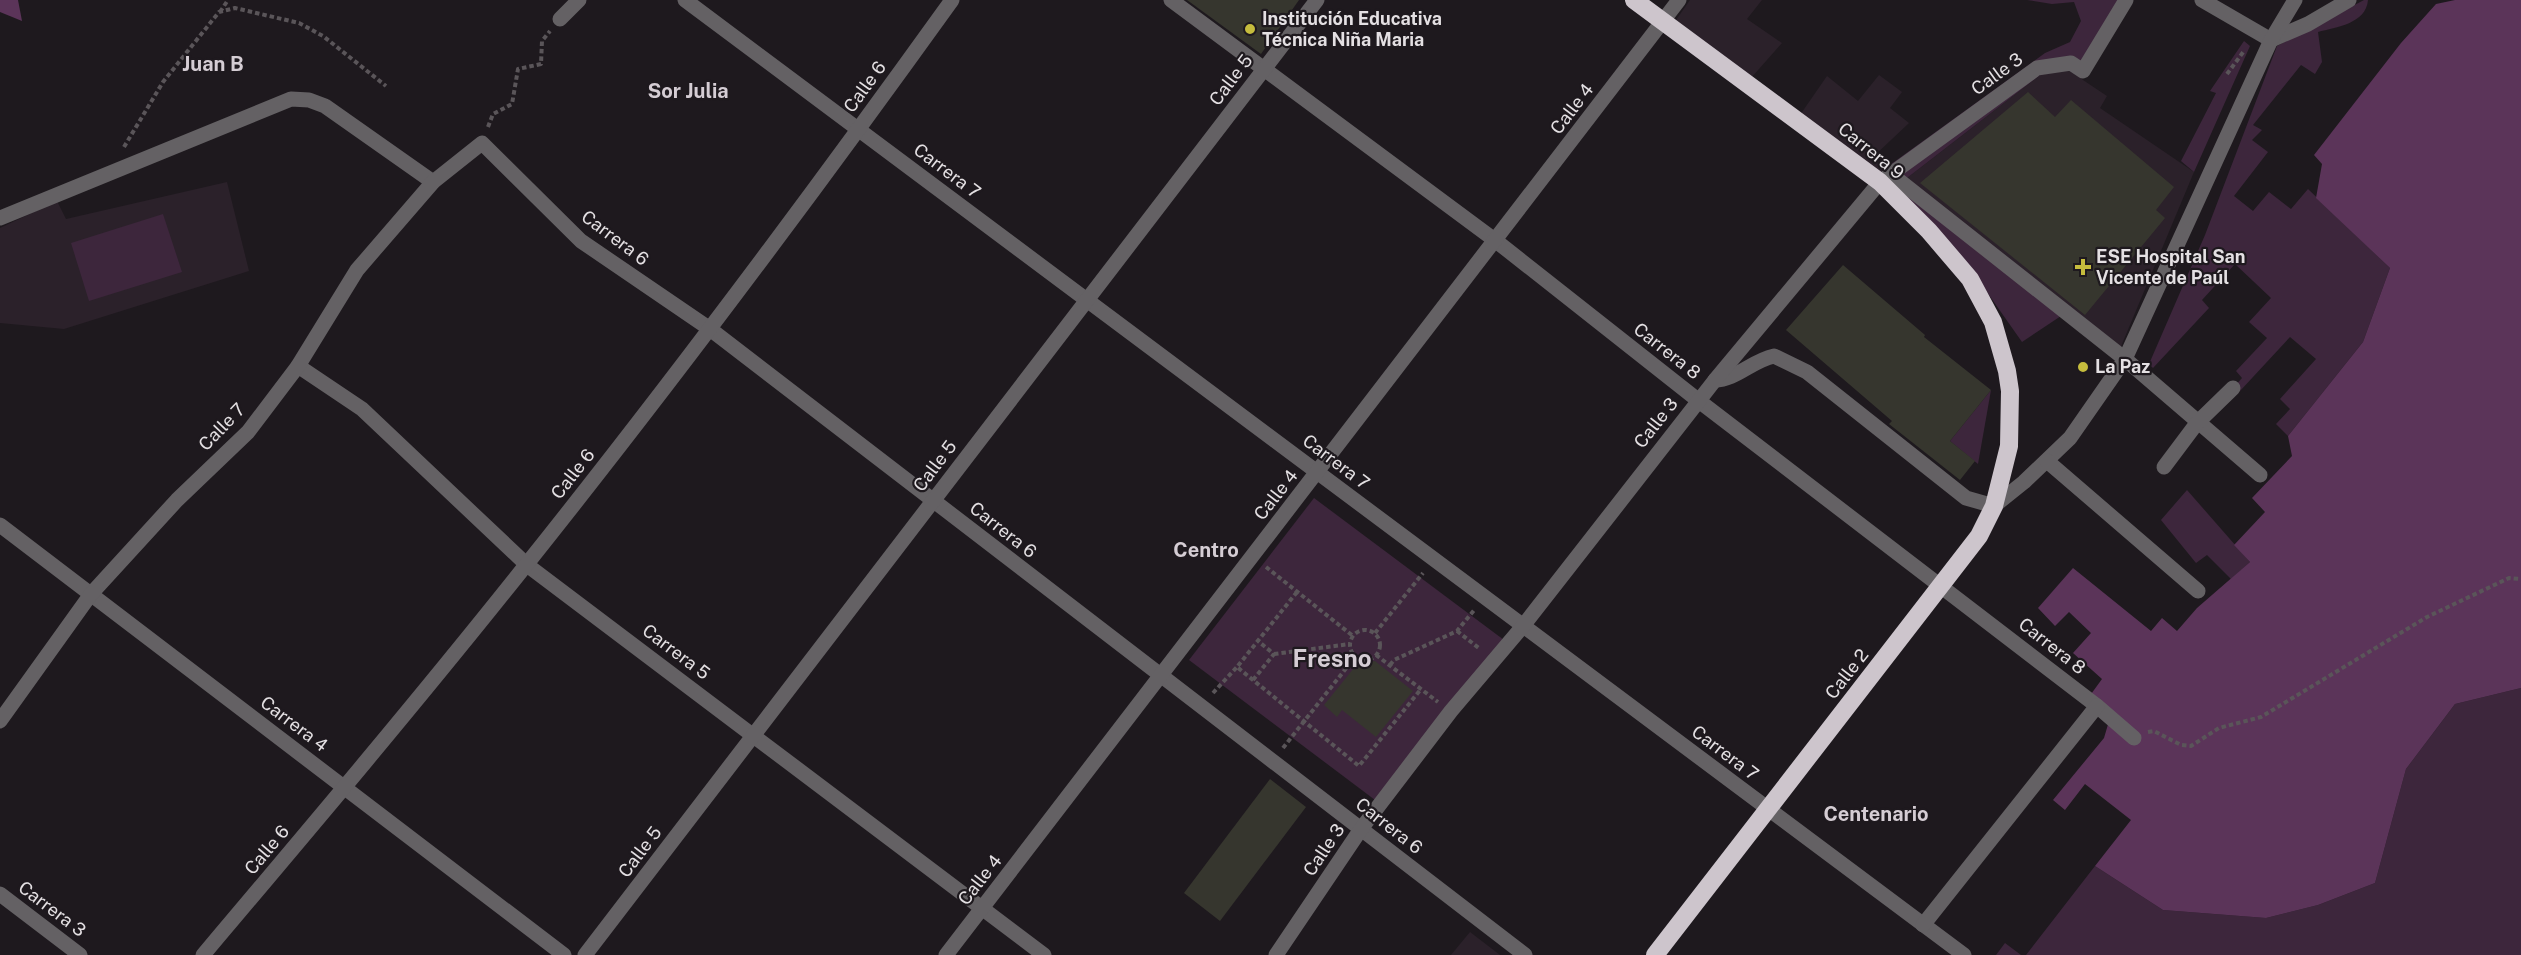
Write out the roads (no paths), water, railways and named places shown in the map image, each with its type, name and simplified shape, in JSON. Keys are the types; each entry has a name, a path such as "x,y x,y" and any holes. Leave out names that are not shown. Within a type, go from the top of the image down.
{"highway":[{"name":"Carrera 9","path":"1634,0 1886,179 1970,279 1993,322 2007,371 2010,391"},
{"name":"Calle 2","path":"1655,955 1979,537 1994,506 2009,446 2010,391"}],"street":[{"path":"560,19 579,0"},
{"name":"Carrera 7","path":"685,0 1964,955"},
{"name":"Calle 6","path":"203,955 345,788 527,565 710,330 859,130 952,0"},
{"name":"Carrera 8","path":"1171,0 1496,241 1698,401 2097,706 2134,738"},
{"name":"Calle 5","path":"585,955 1317,0"},
{"name":"Calle 4","path":"946,955 1679,0"},
{"name":"Calle 3","path":"1276,955 1361,829 1451,711 1523,626 1715,380 1886,179 2037,68 2071,63 2083,71 2126,0"},
{"path":"1715,380 1728,380 1760,359 1774,356 1807,372 1966,498 1994,506 2048,461 2070,438 2125,359 2271,40 2295,0"},
{"path":"2271,40 2308,24 2349,0"},
{"path":"2206,1 2271,40"},
{"path":"0,218 291,99 309,100 326,106 433,182"},
{"name":"Carrera 6","path":"482,143 581,241 710,330 1525,955"},
{"name":"Calle 7","path":"0,721 91,594 177,500 248,432 298,366 357,270 433,182 482,143"},
{"path":"1886,179 2125,359 2260,475"},
{"name":"Carrera 5","path":"298,366 362,409 527,565 1044,955"},
{"path":"2164,467 2197,423 2233,388"},
{"path":"2048,461 2198,591"},
{"name":"Carrera 4","path":"0,525 564,955"},
{"path":"1923,925 2097,706"},
{"name":"Carrera 3","path":"0,894 80,955"}],"place":[{"name":"Institución Educativa Técnica Niña Maria","path":"1250,29"},
{"name":"ESE Hospital San Vicente de Paúl","path":"2083,267"},
{"name":"La Paz","path":"2083,367"}],"district":[{"name":"Juan B","path":"213,64"},
{"name":"Sor Julia","path":"688,91"},
{"name":"Centro","path":"1206,550"},
{"name":"Fresno","path":"1332,659"},
{"name":"Centenario","path":"1876,814"}]}
